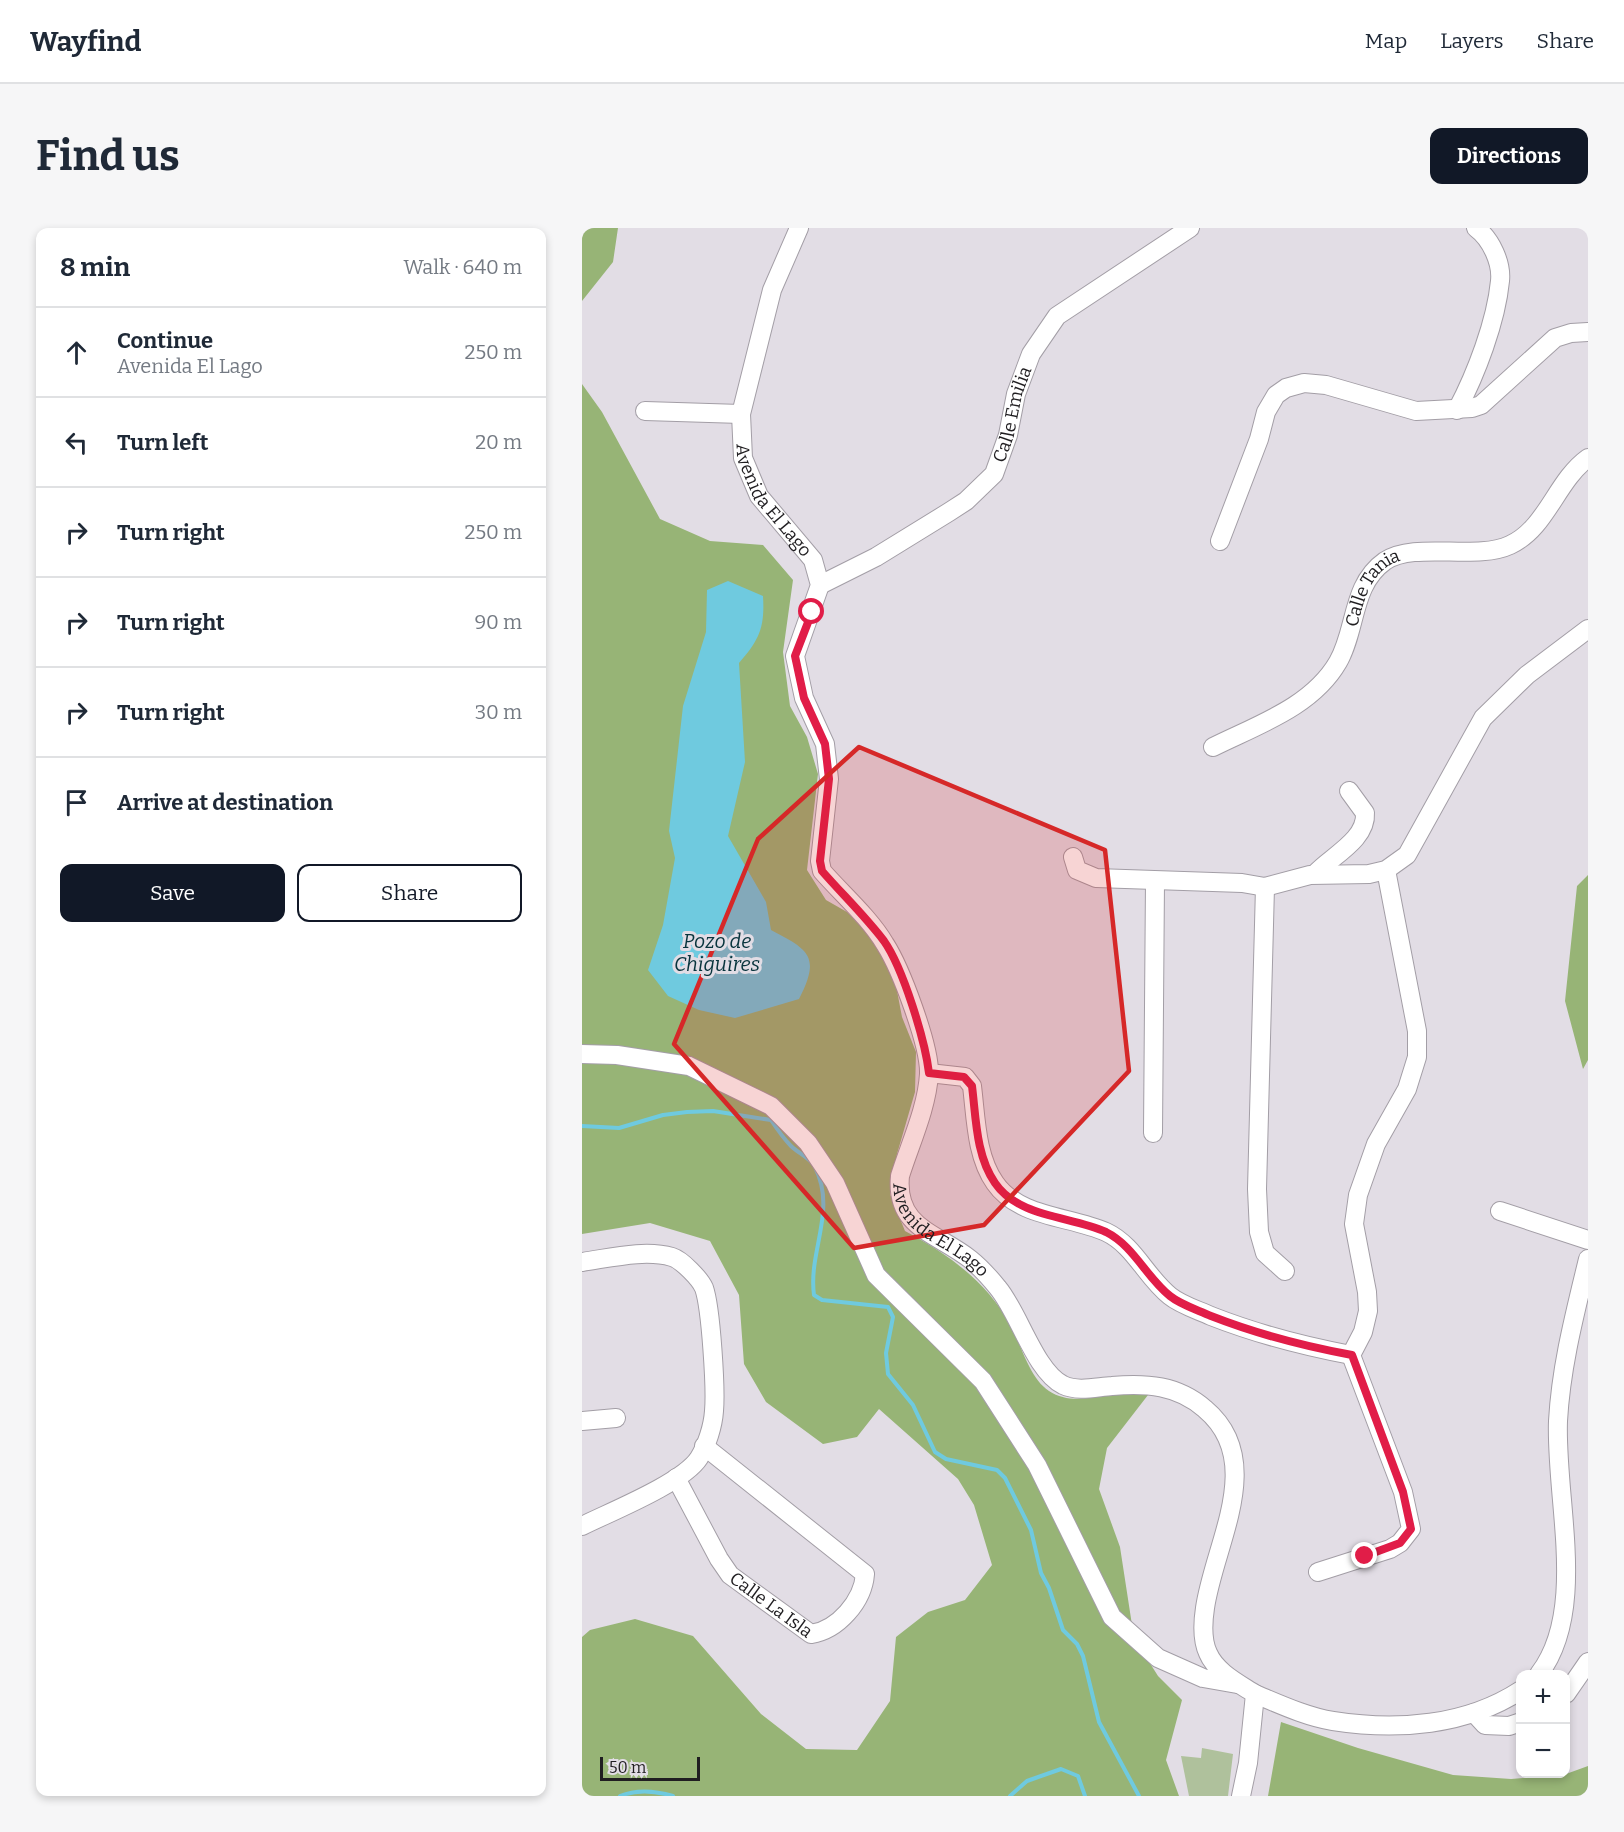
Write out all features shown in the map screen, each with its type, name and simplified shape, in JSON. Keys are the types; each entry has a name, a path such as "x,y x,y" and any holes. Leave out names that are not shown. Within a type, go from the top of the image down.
{"street":[{"name":"Avenida El Lago","path":"800,228 772,290 741,414 743,458 759,496 813,560 820,585 795,656 804,698 825,744 829,779 820,861 822,871 885,943 914,1013 927,1053 929,1073 899,1189 904,1210 916,1225 970,1259 999,1289 1049,1376 1064,1386 1086,1389 1129,1385 1162,1386 1185,1395 1205,1408 1221,1424 1232,1445 1236,1470 1233,1502 1208,1586 1203,1623 1208,1653 1223,1673 1255,1694 1332,1721 1403,1725 1462,1718 1499,1704 1516,1693"},
{"name":"Calle Emilia","path":"820,585 876,557 950,512 966,501 994,474 1008,435 1017,394 1030,354 1057,316 1190,228"},
{"path":"1457,410 1484,347 1500,279 1496,255 1482,233 1476,228"},
{"path":"1220,542 1259,439 1266,412 1276,395 1286,388 1305,383 1326,385 1416,411 1457,410 1481,405 1555,338 1588,331"},
{"path":"645,411 741,414"},
{"name":"Calle Tania","path":"1213,747 1299,703 1318,687 1337,664 1347,645 1362,590 1386,561 1402,555 1494,551 1512,544 1528,532 1568,477 1588,458"},
{"path":"1073,857 1077,870 1082,874 1119,880 1242,883 1265,887 1315,874 1369,874 1386,870 1407,855 1483,718 1527,675 1588,629"},
{"path":"1315,874 1356,838 1363,826 1365,813 1349,791"},
{"path":"1318,1572 1390,1549 1400,1543 1411,1529 1403,1492 1352,1355 1363,1332 1368,1311 1367,1292 1354,1224 1358,1195 1376,1144 1407,1089 1417,1057 1417,1031 1386,870"},
{"path":"1153,1132 1155,881"},
{"path":"1265,887 1257,1189 1259,1232 1265,1253 1285,1270"},
{"path":"582,1054 617,1055 689,1066 771,1106 808,1143 835,1183 876,1275 983,1381 1036,1465 1112,1617 1158,1658 1203,1678 1239,1684"},
{"path":"929,1073 964,1077 972,1086 984,1161 996,1184 1018,1203 1044,1214 1106,1232 1134,1254 1170,1297 1194,1309 1255,1333 1352,1355"},
{"path":"1500,1210 1588,1240"},
{"path":"582,1262 639,1254 674,1257 704,1287 709,1312 714,1411 699,1458 684,1474 582,1526"},
{"path":"1542,1670 1553,1658 1564,1627 1569,1591 1558,1425 1562,1379 1588,1259"},
{"path":"582,1421 616,1418"},
{"name":"Calle La Isla","path":"676,1478 719,1560 730,1575 811,1634 825,1632 837,1623 864,1587 865,1574 704,1446"},
{"path":"1570,1688 1588,1662"},
{"path":"1241,1796 1248,1763 1255,1694"},
{"path":"1474,1713 1485,1725 1509,1726 1516,1724"}],"highlighted area":[{"path":"859,747 1105,850 1129,1071 984,1225 854,1248 674,1044 758,839"}],"green space":[{"path":"582,228 618,228 613,262 582,301"},
{"path":"582,384 602,412 660,519 710,541 763,545 793,580 783,652 790,706 807,737 818,774 807,870 826,900 847,912 871,937 894,975 902,1017 916,1052 915,1092 897,1154 890,1194 905,1231 951,1259 990,1295 1010,1324 1036,1378 1049,1391 1061,1397 1073,1399 1124,1393 1148,1395 1107,1448 1099,1489 1120,1547 1134,1638 1158,1676 1182,1700 1166,1760 1179,1796 582,1796 582,1637 590,1630 635,1619 693,1636 761,1714 806,1749 857,1750 890,1701 896,1637 928,1612 965,1600 992,1565 974,1505 958,1479 879,1409 857,1437 823,1444 766,1402 744,1364 739,1295 710,1241 650,1223 582,1234"},
{"path":"1588,875 1588,1060 1583,1069 1565,1001 1577,886"},
{"path":"1281,1722 1358,1748 1453,1775 1511,1779 1570,1778 1570,1773 1588,1766 1588,1796 1268,1796"},
{"path":"1202,1748 1233,1754 1228,1796 1189,1796 1181,1756 1201,1758"}],"water":[{"name":"Pozo de Chiguires","path":"728,581 763,596 763,617 756,640 739,663 745,762 728,836 766,902 771,930 802,949 808,956 810,964 806,985 799,999 735,1018 699,1010 668,996 648,970 663,925 675,858 669,831 683,706 706,632 707,590"}],"waterway":[{"path":"582,1126 619,1128 663,1115 713,1111 771,1120 788,1143 813,1164 821,1183 823,1199 823,1215 813,1279 814,1295 822,1300 888,1307 893,1317 886,1353 888,1374 913,1405 935,1452 946,1459 997,1470 1005,1478 1031,1530 1041,1573 1049,1588 1063,1630 1077,1644 1083,1656 1099,1722 1139,1796"},
{"path":"1010,1796 1027,1781 1061,1769 1078,1776 1085,1796"},
{"path":"620,1796 633,1792 673,1796"}],"route":[{"path":"812,612 795,656 804,698 825,744 829,779 820,861 822,871 885,943 898,969 914,1013 927,1053 929,1073 964,1077 972,1086 984,1161 996,1184 1018,1203 1044,1214 1065,1218 1106,1232 1134,1254 1150,1276 1170,1297 1194,1309 1255,1333 1294,1344 1352,1355 1403,1492 1411,1529 1400,1543 1390,1549 1365,1556"}]}
